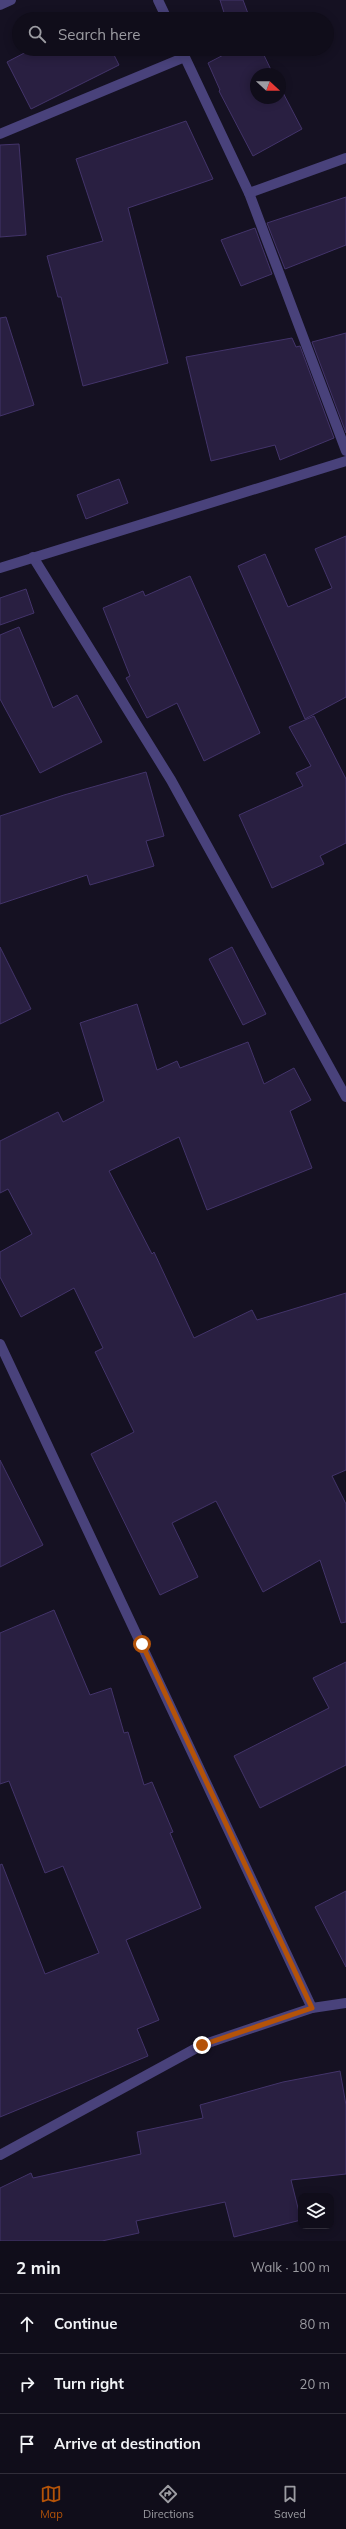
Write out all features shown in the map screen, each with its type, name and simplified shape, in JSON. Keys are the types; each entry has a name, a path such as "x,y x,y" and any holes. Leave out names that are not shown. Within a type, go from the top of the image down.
{"street":[{"path":"0,5 11,0"},
{"path":"158,0 164,12"},
{"path":"0,134 176,56"},
{"path":"184,56 249,193 346,451"},
{"path":"249,193 346,158"},
{"path":"0,568 346,461"},
{"path":"33,557 171,780 346,1097"},
{"path":"0,1344 312,2008"},
{"path":"0,2155 202,2045 312,2008 346,2004"}],"building":[{"path":"220,0 243,0 247,12 224,12"},
{"path":"19,56 114,56 119,65 31,109 7,62"},
{"path":"222,56 264,56 270,68 250,68 250,104 286,104 286,98 302,129 253,156 219,91 220,90 208,63"},
{"path":"186,121 213,179 128,208 168,363 83,386 61,297 58,297 47,256 103,241 76,159"},
{"path":"19,144 26,235 0,237 0,145"},
{"path":"346,197 346,245 285,269 267,223"},
{"path":"255,228 272,274 241,286 221,240"},
{"path":"6,317 34,405 0,416 0,318"},
{"path":"346,333 346,433 312,342"},
{"path":"292,338 296,347 300,346 334,438 280,460 275,445 211,461 186,357"},
{"path":"119,479 128,503 86,519 77,495"},
{"path":"346,536 346,697 305,719 238,566 265,554 288,607 332,588 315,549"},
{"path":"190,576 260,733 204,761 177,703 147,718 126,678 130,676 103,608 143,591 145,596"},
{"path":"26,589 34,613 0,625 0,598"},
{"path":"19,627 53,708 77,695 102,742 40,773 0,699 0,635"},
{"path":"314,716 346,779 346,843 320,856 324,864 272,888 239,815 303,786 296,773 311,766 289,727"},
{"path":"146,772 164,836 146,841 154,866 90,885 87,875 0,904 0,816 64,795"},
{"path":"0,947 31,1009 0,1024"},
{"path":"232,947 266,1014 243,1025 209,959"},
{"path":"137,1004 157,1070 177,1061 180,1068 248,1042 264,1084 294,1068 311,1100 290,1111 312,1168 207,1210 179,1137 109,1171 152,1254 154,1252 194,1338 252,1310 257,1320 346,1293 346,1470 332,1476 346,1504 346,1622 341,1623 320,1560 263,1592 216,1501 172,1523 198,1577 160,1595 91,1454 134,1432 95,1352 103,1348 74,1288 21,1317 0,1277 0,1252 32,1234 8,1189 0,1193 0,1141 58,1112 63,1122 104,1101 80,1023"},
{"path":"0,1460 43,1545 0,1567"},
{"path":"54,1610 90,1695 111,1688 124,1733 128,1732 144,1785 152,1782 173,1832 170,1833 201,1908 126,1940 159,2020 137,2029 148,2056 0,2117 0,1865 2,1864 45,1974 99,1953 63,1866 45,1873 9,1781 0,1784 0,1633"},
{"path":"346,1662 346,1765 260,1808 234,1756 329,1708 313,1678"},
{"path":"346,1891 346,1967 315,1907"},
{"path":"340,2071 346,2105 346,2174 291,2180 298,2208 298,2221 234,2237 225,2202 136,2221 139,2233 102,2241 0,2241 0,2188 31,2173 33,2178 141,2154 137,2132 203,2118 200,2105 283,2082"}],"route":[{"path":"142,1644 312,2008 202,2045"}]}
